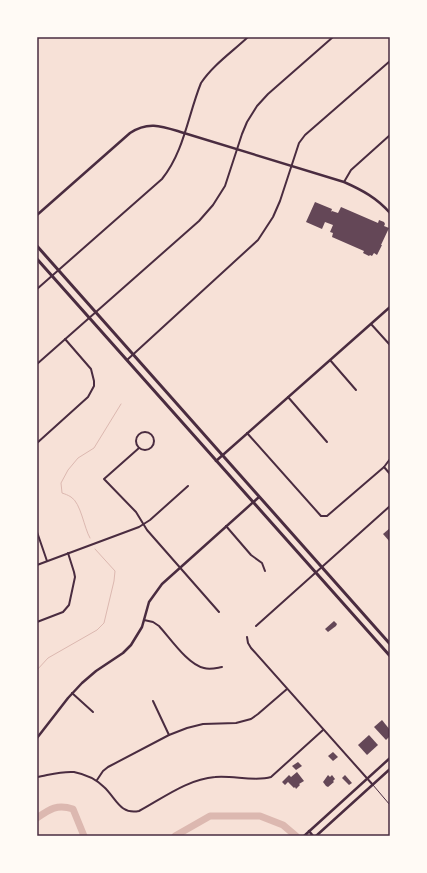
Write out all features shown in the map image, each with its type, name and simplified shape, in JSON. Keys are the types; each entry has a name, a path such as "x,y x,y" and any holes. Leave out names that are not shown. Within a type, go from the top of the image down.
{"main road":[{"path":"37,246 390,644"},
{"path":"37,259 390,656"},
{"path":"356,618 362,613"}],"street":[{"path":"37,289 162,179 174,161 201,84 215,66 248,37"},
{"path":"37,364 206,213 225,186 247,122 262,100 333,37"},
{"path":"127,360 258,240 273,217 280,201 299,143 305,135 390,61"},
{"path":"37,215 136,129 153,125 161,126 344,182 363,190 390,213"},
{"path":"344,182 351,170 390,136"},
{"path":"216,461 390,307"},
{"path":"371,324 390,345"},
{"path":"37,443 88,397 94,386 91,369 65,339"},
{"path":"330,360 356,390"},
{"path":"288,397 328,442"},
{"path":"144,432 151,434 154,441 152,447 146,451 139,448 136,442 138,435 144,432"},
{"path":"247,433 321,516 325,517 384,467 390,459"},
{"path":"139,448 104,479 136,512 143,525 219,612"},
{"path":"384,467 390,474"},
{"path":"37,565 143,525 188,486"},
{"path":"37,738 72,693 96,671 123,653 131,645 138,636 150,602 170,575 259,497"},
{"path":"256,626 390,506"},
{"path":"226,526 248,551 262,564 266,571"},
{"path":"37,532 48,561"},
{"path":"37,622 63,612 69,605 75,577 68,553"},
{"path":"144,620 154,622 159,626 190,661 197,666 208,669 222,667"},
{"path":"247,637 251,648 372,785"},
{"path":"97,780 102,771 108,767 169,735 203,724 244,722 258,714 287,689"},
{"path":"72,693 93,712"},
{"path":"153,702 169,735"},
{"path":"37,777 63,772 74,772 97,780 124,809 129,812 139,811 193,782 204,779 228,776 263,779 271,777 323,730"},
{"path":"304,836 390,758"},
{"path":"309,831 314,836 390,769"}],"lane":[{"path":"372,785 390,805"}],"building":[{"path":"315,202 332,209 331,212 338,213 341,207 378,223 379,220 384,222 384,226 389,228 377,255 374,253 372,256 369,256 363,253 364,251 332,237 333,233 330,232 333,225 325,222 322,229 306,222"},
{"path":"390,528 390,542 383,534"},
{"path":"334,621 337,624 336,626 328,632 325,629"},
{"path":"382,720 390,730 390,736 386,740 374,727"},
{"path":"369,735 378,745 367,755 358,745"},
{"path":"333,752 338,757 333,761 328,756"},
{"path":"298,762 302,766 296,770 292,766"},
{"path":"297,772 304,781 299,784 300,785 296,789 288,782 285,785 282,782 289,775 291,777"},
{"path":"328,775 330,777 332,775 335,779 333,781 334,782 328,787 323,782"},
{"path":"345,775 352,783 349,785 342,778"}],"waterway":[{"path":"90,538 80,510 71,497 62,493 61,483 68,470 78,458 94,448 121,404"},
{"path":"37,670 48,658 97,630 104,623 115,571 95,549"},
{"path":"37,818 54,808 62,807 73,809 84,836"},
{"path":"175,836 210,816 260,816 283,825 296,836"}]}
